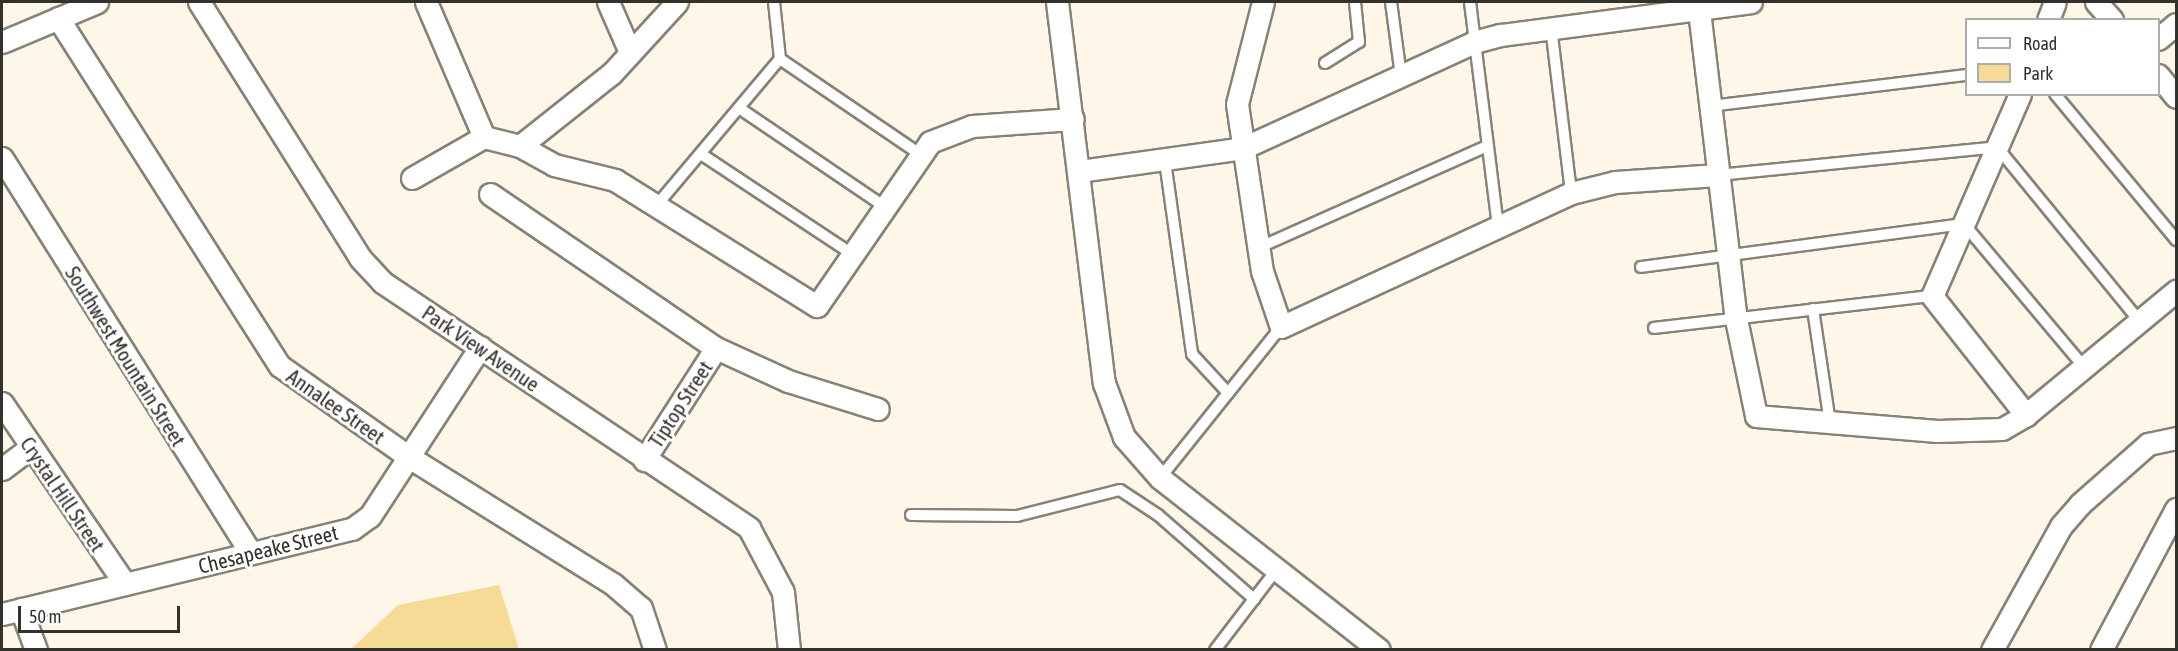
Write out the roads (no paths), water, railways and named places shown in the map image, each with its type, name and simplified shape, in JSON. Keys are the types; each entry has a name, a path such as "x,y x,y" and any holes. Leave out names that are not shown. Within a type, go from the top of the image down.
{"street":[{"path":"2,42 97,2"},
{"name":"Park View Avenue","path":"199,2 360,258 382,282 480,346 644,460 749,528 783,592 789,650"},
{"path":"426,2 484,137"},
{"path":"608,2 630,52"},
{"path":"520,146 583,99 677,2"},
{"path":"1057,2 1080,171 1104,383 1124,437 1160,478 1379,650"},
{"path":"1263,2 1240,82 1243,148 1258,248 1281,327 1570,193 1615,182 1718,175"},
{"path":"1080,171 1164,161 1243,148 1474,42 1551,25 1698,4 1751,2"},
{"path":"2049,18 2055,2"},
{"path":"2096,2 2110,18"},
{"path":"1698,4 1736,319 1756,416 1986,433 2026,415 2176,291"},
{"name":"Annalee Street","path":"58,18 280,366 409,458 613,584 641,608 655,650"},
{"path":"2160,37 2176,24"},
{"path":"2160,77 2176,97"},
{"path":"2019,96 1932,296 2026,415"},
{"path":"412,178 484,137 520,146 554,165 615,180 818,306 920,154 957,129 1073,119"},
{"name":"Southwest Mountain Street","path":"2,158 251,553"},
{"path":"490,194 716,348 789,381 878,410"},
{"name":"Chesapeake Street","path":"11,612 352,529 370,516 480,346"},
{"name":"Tiptop Street","path":"644,460 716,348"},
{"name":"Crystal Hill Street","path":"2,403 125,584"},
{"path":"1992,650 2061,526 2080,504 2148,444 2176,438"},
{"path":"2,469 31,447"},
{"path":"2101,650 2176,509"},
{"path":"11,612 36,650"}],"lane":[{"path":"656,206 780,59 774,2"},
{"path":"1325,63 1359,42 1354,2"},
{"path":"1391,2 1401,76"},
{"path":"1470,2 1498,226"},
{"path":"1551,25 1570,193"},
{"path":"780,59 920,154"},
{"path":"1710,106 1965,75"},
{"path":"2057,96 2176,240"},
{"path":"740,108 884,206"},
{"path":"1258,248 1487,146"},
{"path":"1718,175 1997,147 2140,322"},
{"path":"701,154 852,254"},
{"path":"1164,161 1192,354 1228,393"},
{"path":"1641,267 1964,224 2084,367"},
{"path":"1654,328 1932,296"},
{"path":"1813,309 1830,423"},
{"path":"1160,478 1281,327"},
{"path":"911,515 1017,516 1120,490 1158,515 1254,599"},
{"path":"1215,650 1277,569"}]}
